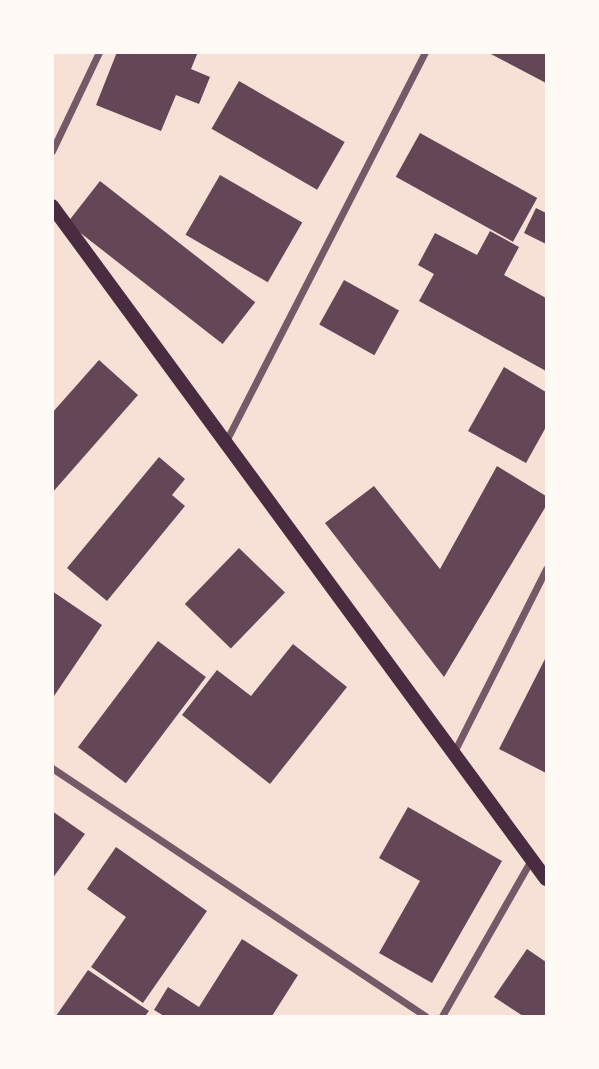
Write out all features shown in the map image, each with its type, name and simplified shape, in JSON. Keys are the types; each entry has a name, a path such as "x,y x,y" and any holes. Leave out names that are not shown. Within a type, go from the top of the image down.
{"main road":[{"path":"52,206 224,445 547,879"}],"street":[{"path":"52,150 99,52"},
{"path":"224,445 425,52"},
{"path":"453,754 547,569"},
{"path":"52,768 425,1017"},
{"path":"442,1017 531,860"}],"building":[{"path":"117,52 198,52 191,69 210,77 199,104 176,95 161,131 96,105"},
{"path":"487,52 546,52 546,83"},
{"path":"239,81 345,142 317,190 212,129"},
{"path":"420,133 537,198 513,242 396,177"},
{"path":"220,175 302,222 268,282 186,235"},
{"path":"100,181 255,302 223,344 67,223"},
{"path":"536,208 546,213 546,244 524,233"},
{"path":"490,231 519,247 504,275 546,298 546,371 419,301 434,274 418,265 435,233 477,255"},
{"path":"344,280 399,311 374,355 319,325"},
{"path":"99,360 138,395 52,493 52,413"},
{"path":"504,367 546,392 546,427 526,463 468,431"},
{"path":"159,457 185,479 172,495 185,506 107,601 67,568"},
{"path":"497,466 546,496 546,506 444,677 325,523 374,486 440,569"},
{"path":"239,548 285,592 231,649 185,604"},
{"path":"52,591 102,625 52,699"},
{"path":"158,641 206,677 126,783 78,747"},
{"path":"293,644 347,687 270,784 182,715 217,670 251,696"},
{"path":"546,657 546,773 499,749"},
{"path":"408,807 502,861 432,983 379,953 420,881 379,858"},
{"path":"52,811 85,834 52,879"},
{"path":"116,847 207,911 143,1003 91,967 126,917 87,889"},
{"path":"242,939 298,975 272,1016 164,1016 154,1010 168,987 199,1007"},
{"path":"527,949 546,962 546,1016 523,1016 494,997"},
{"path":"88,970 149,1011 145,1016 56,1016"}]}
